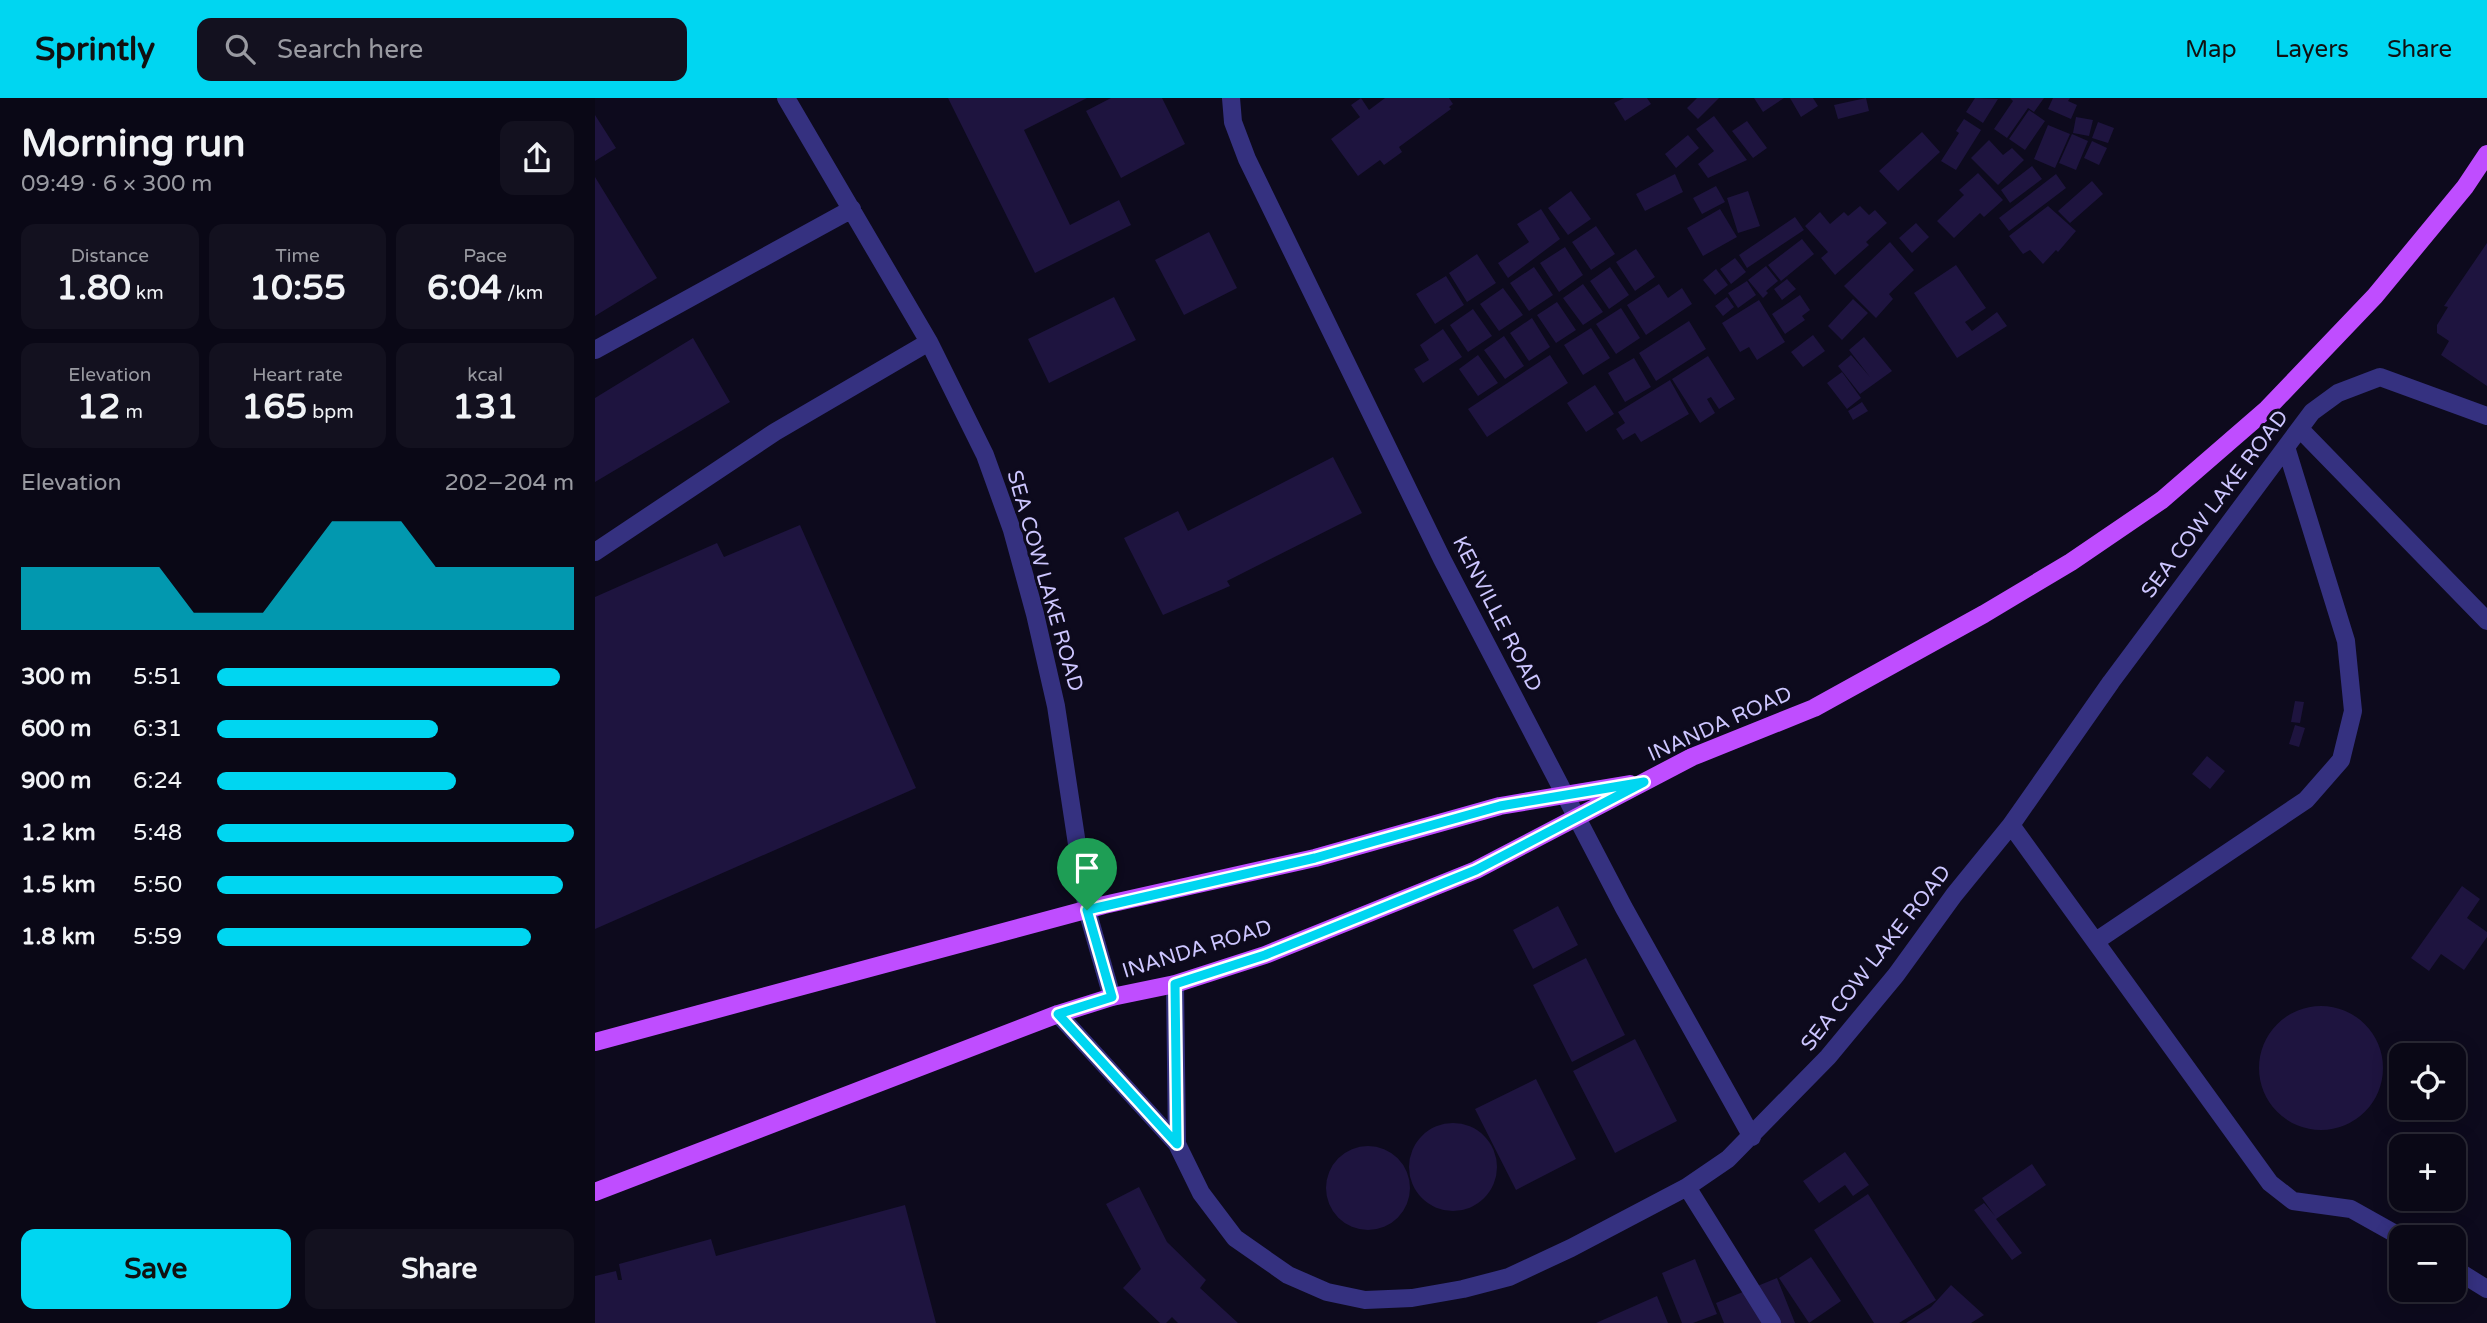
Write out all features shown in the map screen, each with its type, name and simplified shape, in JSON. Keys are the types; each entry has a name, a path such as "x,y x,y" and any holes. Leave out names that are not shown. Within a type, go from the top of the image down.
{"main road":[{"name":"SEA COW LAKE ROAD","path":"1814,708 2049,575 2162,499 2267,409 2375,296 2465,187 2487,154"},
{"name":"INANDA ROAD","path":"595,1192 1058,1014 1112,997 1175,984 1265,955 1476,870 1692,757 1814,708"},
{"name":"INANDA ROAD","path":"595,1042 1087,910 1315,858 1500,806 1644,782"}],"street":[{"name":"SEA COW LAKE ROAD","path":"786,98 929,342 985,455 1011,530 1035,614 1056,706 1087,910 1112,997"},
{"name":"KENVILLE ROAD","path":"1231,98 1233,122 1247,159 1442,559 1624,908 1752,1137"},
{"path":"595,350 852,209"},
{"path":"595,552 775,432 929,342"},
{"name":"SEA COW LAKE ROAD","path":"1058,1014 1177,1144 1201,1193 1235,1238 1288,1275 1327,1292 1365,1300 1412,1298 1509,1277 1583,1242 1686,1187 1728,1159 1828,1057 1896,975 1954,895 2011,825 2111,682 2312,412 2338,393 2380,377 2487,416"},
{"path":"2299,429 2487,621"},
{"path":"2096,941 2306,800 2341,760 2353,710 2346,641 2286,447"},
{"path":"2011,825 2270,1183 2293,1201 2351,1209 2389,1230"},
{"name":"SEA COW LAKE ROAD","path":"1175,984 1177,1144"},
{"path":"1686,1187 1772,1323"},
{"path":"2466,1276 2487,1289"}],"building":[{"path":"948,98 1087,98 1024,130 1070,225 1119,200 1131,225 1035,273"},
{"path":"1111,98 1162,98 1185,144 1121,178 1086,111"},
{"path":"1361,98 1369,110 1385,98 1449,98 1453,104 1449,107 1451,109 1399,147 1402,152 1384,165 1380,160 1358,176 1331,139 1360,117 1351,105"},
{"path":"1624,98 1647,98 1651,104 1625,121 1614,103"},
{"path":"1697,98 1719,98 1698,119 1687,108"},
{"path":"1754,98 1784,98 1763,112"},
{"path":"1790,98 1813,98 1818,106 1801,117"},
{"path":"1866,98 1869,111 1838,119 1834,105"},
{"path":"1975,98 1998,99 1983,123 1966,112"},
{"path":"2010,98 2044,98 2034,112 2028,108 2007,138 1994,129 2013,101"},
{"path":"2053,98 2070,98 2068,101 2077,105 2071,119 2048,109"},
{"path":"2029,110 2045,121 2025,150 2009,139"},
{"path":"595,115 616,148 595,161"},
{"path":"1714,116 1747,160 1708,178 1698,164 1714,151 1696,129"},
{"path":"2076,117 2093,120 2089,136 2073,133"},
{"path":"1964,119 1981,130 1956,170 1941,161 1959,133 1956,131"},
{"path":"1747,121 1767,148 1753,158 1732,131"},
{"path":"2098,122 2114,128 2108,143 2092,138"},
{"path":"2048,125 2070,134 2055,168 2034,159"},
{"path":"1922,132 1940,152 1898,191 1879,171"},
{"path":"2072,134 2088,141 2076,170 2059,163"},
{"path":"1688,135 1699,148 1676,168 1665,154"},
{"path":"1989,140 2003,155 2012,148 2024,160 1998,185 1971,158"},
{"path":"2092,141 2107,148 2099,165 2084,158"},
{"path":"2032,166 2042,179 2010,203 2001,190"},
{"path":"1978,173 2003,200 1984,217 1980,213 1954,238 1937,221 1964,195 1959,190"},
{"path":"1675,174 1683,192 1645,211 1636,194"},
{"path":"2056,174 2066,188 2009,231 1999,218"},
{"path":"595,177 657,278 595,316"},
{"path":"2092,181 2103,194 2070,223 2058,211"},
{"path":"1716,186 1725,202 1702,214 1693,198"},
{"path":"1571,191 1591,219 1568,235 1548,208"},
{"path":"1748,191 1760,226 1738,233 1727,198"},
{"path":"1860,206 1869,215 1875,210 1887,223 1866,242 1869,245 1835,275 1821,258 1828,252 1805,226 1820,212 1830,224 1844,212 1848,216"},
{"path":"2048,206 2076,231 2058,252 2056,250 2043,264 2030,250 2023,254 2009,236"},
{"path":"1541,209 1560,239 1508,278 1498,263 1529,242 1517,224"},
{"path":"1720,209 1737,237 1703,256 1687,228"},
{"path":"1795,217 1804,230 1747,268 1739,255"},
{"path":"1916,223 1929,237 1912,253 1899,238"},
{"path":"1596,226 1615,254 1591,270 1572,242"},
{"path":"1209,232 1237,288 1184,315 1155,260"},
{"path":"1802,239 1814,254 1781,281 1768,265"},
{"path":"1890,242 1914,270 1889,294 1893,299 1876,318 1844,286"},
{"path":"2487,243 2487,386 2441,355 2449,341 2437,333 2437,325 2448,307 2444,306"},
{"path":"1565,247 1583,275 1559,292 1540,263"},
{"path":"1636,249 1655,277 1635,291 1616,262"},
{"path":"1477,254 1496,283 1467,302 1449,273"},
{"path":"1735,258 1746,272 1731,284 1720,269"},
{"path":"1956,265 1986,308 1965,322 1972,331 1997,312 2007,326 1957,358 1914,293"},
{"path":"1766,266 1778,281 1766,291 1768,293 1763,298 1748,280"},
{"path":"1534,267 1553,295 1529,311 1510,283"},
{"path":"1610,267 1629,295 1609,309 1590,281"},
{"path":"1716,269 1728,285 1715,295 1703,280"},
{"path":"1446,276 1464,305 1435,324 1416,294"},
{"path":"1787,279 1796,289 1782,300 1774,289"},
{"path":"1747,281 1756,295 1738,308 1728,293"},
{"path":"1583,284 1603,312 1583,325 1563,298"},
{"path":"1659,284 1668,298 1682,288 1692,304 1646,335 1627,305"},
{"path":"1503,288 1523,315 1499,331 1480,304"},
{"path":"1800,295 1810,310 1802,316 1805,320 1785,334 1772,314"},
{"path":"1114,297 1136,340 1049,383 1028,339"},
{"path":"1727,297 1734,307 1723,316 1715,306"},
{"path":"1853,299 1868,313 1842,340 1828,326"},
{"path":"1759,300 1785,342 1757,360 1749,347 1740,352 1722,323"},
{"path":"1557,302 1576,330 1556,343 1537,315"},
{"path":"1621,308 1640,338 1616,354 1596,324"},
{"path":"1473,309 1492,336 1468,352 1450,325"},
{"path":"1532,318 1550,347 1529,361 1510,333"},
{"path":"1689,321 1706,349 1656,381 1639,353"},
{"path":"1591,328 1610,358 1583,375 1564,345"},
{"path":"1443,329 1462,357 1423,383 1414,369 1429,360 1420,345"},
{"path":"1813,335 1825,351 1803,367 1791,352"},
{"path":"1504,336 1524,366 1505,379 1484,350"},
{"path":"1864,337 1892,371 1860,394 1838,366 1851,355 1870,377 1849,350"},
{"path":"693,338 730,402 595,482 595,398"},
{"path":"1478,355 1498,383 1478,396 1459,369"},
{"path":"1550,355 1568,383 1487,437 1468,409"},
{"path":"1708,356 1735,399 1719,409 1711,397 1707,399 1715,413 1700,423 1672,379"},
{"path":"1634,358 1651,387 1625,402 1608,373"},
{"path":"1842,372 1861,398 1847,409 1827,383"},
{"path":"1670,380 1689,414 1641,442 1635,433 1623,440 1616,429 1625,423 1618,412"},
{"path":"1595,385 1614,414 1586,432 1567,403"},
{"path":"1862,402 1868,411 1853,420 1848,411"},
{"path":"1333,457 1362,513 1227,581 1230,586 1163,615 1124,538 1178,511 1188,531"},
{"path":"800,525 916,788 595,929 595,597 717,543 724,557"},
{"path":"2295,701 2304,702 2300,723 2291,722"},
{"path":"2295,725 2305,728 2299,747 2289,744"},
{"path":"2207,756 2225,771 2210,789 2192,774"},
{"path":"2462,886 2480,899 2467,918 2487,932 2487,937 2464,970 2441,954 2429,971 2411,958"},
{"path":"1558,906 1578,945 1533,969 1513,930"},
{"path":"1586,958 1625,1035 1572,1062 1533,985"},
{"path":"2321,1006 2345,1011 2365,1024 2378,1044 2383,1068 2378,1092 2365,1112 2345,1125 2321,1130 2297,1125 2277,1112 2264,1092 2259,1068 2264,1044 2277,1024 2297,1011"},
{"path":"1635,1039 1677,1121 1615,1153 1573,1071"},
{"path":"1536,1079 1576,1159 1516,1190 1475,1109"},
{"path":"1453,1123 1470,1127 1484,1136 1493,1150 1497,1167 1493,1184 1484,1198 1470,1207 1453,1211 1436,1207 1422,1198 1413,1184 1409,1167 1413,1150 1422,1136 1436,1127"},
{"path":"1368,1146 1384,1149 1398,1158 1407,1172 1410,1188 1407,1204 1398,1218 1384,1227 1368,1230 1352,1227 1338,1218 1329,1204 1326,1188 1329,1172 1338,1158 1352,1149"},
{"path":"1845,1152 1869,1185 1853,1196 1845,1185 1819,1203 1803,1181"},
{"path":"2032,1164 2046,1185 1996,1219 2022,1253 2012,1260 1974,1210 1984,1203 1995,1216 1982,1198"},
{"path":"1139,1187 1167,1242 1206,1280 1200,1288 1238,1323 1178,1323 1172,1317 1166,1323 1160,1323 1123,1288 1141,1269 1106,1204"},
{"path":"1868,1194 1936,1300 1899,1323 1874,1323 1814,1230"},
{"path":"905,1205 936,1323 595,1323 595,1276 616,1271 618,1280 622,1280 619,1264 711,1239 716,1256"},
{"path":"1811,1257 1841,1301 1809,1323 1779,1278"},
{"path":"1695,1259 1717,1314 1693,1323 1682,1323 1662,1273"},
{"path":"1777,1278 1795,1323 1724,1323 1716,1303"},
{"path":"1951,1285 1984,1315 1971,1323 1906,1323 1931,1307"},
{"path":"1657,1296 1668,1323 1596,1323"}],"route":[{"path":"1644,782 1476,870 1265,955 1175,984 1177,1144 1058,1014 1112,997 1087,910 1315,858 1500,806 1644,782"}]}
